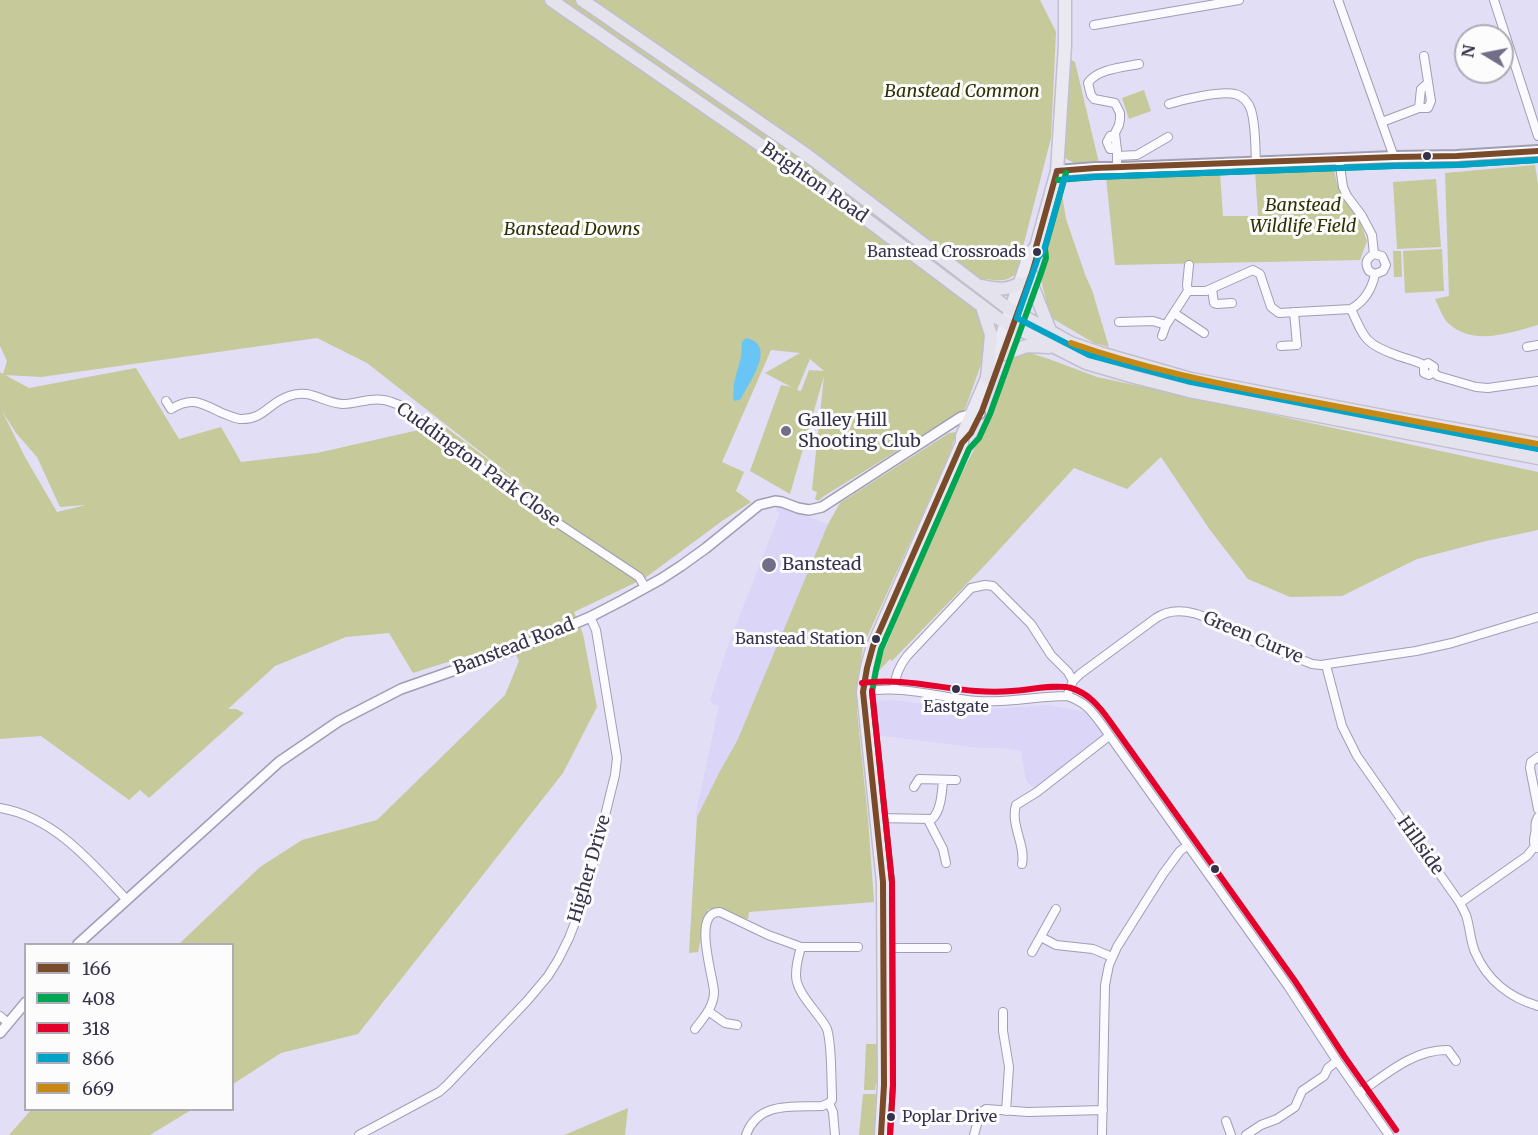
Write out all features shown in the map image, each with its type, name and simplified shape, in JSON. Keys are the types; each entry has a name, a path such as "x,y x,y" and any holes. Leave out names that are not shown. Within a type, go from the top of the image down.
{"highway":[{"name":"Brighton Road","path":"551,0 846,204 982,307 1010,325 1086,363 1098,359 1372,414 1538,444"},
{"name":"Brighton Road","path":"582,0 785,139 1005,306 1134,377 1189,391 1538,459"},
{"path":"978,285 999,289 1014,287 1025,281 1051,333"},
{"path":"982,307 991,335 987,378"},
{"path":"1004,354 1027,346 1053,347"}],"main road":[{"path":"881,1135 884,1085 883,882 863,692 873,646 962,443 968,439 987,378 1037,256 1036,247 1057,171 1065,45 1065,0"},
{"path":"1057,171 1538,151"},
{"path":"976,414 1004,354 1010,325"}],"street":[{"path":"1094,25 1239,0"},
{"path":"1338,0 1394,157"},
{"path":"1494,0 1538,136"},
{"path":"1383,122 1419,108 1428,108 1430,105 1424,56"},
{"path":"1117,168 1115,135 1120,119 1118,107 1115,103 1094,99 1088,83 1100,73 1139,64"},
{"path":"1169,104 1201,96 1234,94 1241,97 1251,108 1256,162"},
{"path":"1117,152 1131,156 1137,155 1168,137"},
{"path":"1339,159 1343,188 1372,235 1374,254"},
{"path":"1374,254 1382,256 1386,265 1383,271 1375,274 1369,271 1366,265 1368,258 1374,254"},
{"path":"1162,336 1166,325 1188,291 1189,265"},
{"path":"1188,291 1200,292 1212,289 1253,270 1260,274 1271,307 1279,313 1351,309 1369,292 1375,274"},
{"path":"1212,289 1214,303 1232,303"},
{"path":"1351,309 1367,340 1382,349 1424,365 1424,373 1429,375 1433,372 1438,376 1476,387 1488,388 1538,381"},
{"path":"1281,346 1297,345 1294,312"},
{"path":"1174,313 1204,333"},
{"path":"1119,322 1153,321 1166,325"},
{"path":"1527,347 1538,345"},
{"name":"Cuddington Park Close","path":"166,401 171,409 180,403 192,401 243,419 258,416 282,399 295,394 307,393 346,404 372,399 402,406 523,500 639,577 645,587"},
{"name":"Banstead Road","path":"80,943 279,762 339,721 400,689 518,648 590,617 661,579 706,548 759,506 769,502 782,502 808,510 822,507 956,421 966,415 976,414"},
{"path":"894,689 897,672 907,656 971,588 985,585 993,586 1031,624 1051,656 1068,672 1073,681"},
{"name":"Green Curve","path":"1067,696 1073,681 1080,674 1156,618 1171,612 1195,614 1255,642 1312,664 1326,665 1434,647 1538,617"},
{"name":"Higher Drive","path":"359,1135 439,1092 527,1001 548,976 569,938 585,897 615,775 617,758 596,630 590,617"},
{"name":"Hillside","path":"1326,665 1342,726 1357,756 1460,903 1466,916 1475,952 1483,967 1508,992 1518,999 1538,1006"},
{"path":"863,692 910,690 942,697 981,701 1067,696 1084,704 1288,986 1389,1135"},
{"path":"1022,864 1023,856 1014,815 1016,805 1037,792 1109,736"},
{"path":"1538,757 1531,762 1530,768 1538,808"},
{"path":"914,787 919,779 956,780"},
{"path":"877,818 928,820 935,817 943,780"},
{"path":"0,808 24,814 52,830 80,852 126,899"},
{"path":"1460,903 1536,848 1533,838 1534,825 1538,817"},
{"path":"928,820 943,849 946,863"},
{"path":"1102,1135 1107,972 1112,957 1163,874 1180,851 1187,846"},
{"path":"1032,952 1056,909"},
{"path":"695,1029 708,1011 714,993 705,948 707,924 711,914 720,912 768,935 801,947 858,947"},
{"path":"1041,937 1056,945 1093,949 1112,957"},
{"path":"746,1135 760,1114 769,1110 822,1106 832,1100 828,1032 801,995 797,985 795,968 801,947"},
{"path":"883,948 947,948"},
{"path":"0,1033 24,1004"},
{"path":"708,1011 725,1023 737,1025"},
{"path":"1003,1012 1003,1031 1009,1067 1006,1111"},
{"path":"0,1016 8,1023"},
{"path":"1359,1093 1396,1068 1421,1055 1448,1050 1456,1061"},
{"path":"1246,1135 1295,1107 1302,1091 1323,1076 1328,1068 1337,1061"},
{"path":"829,1103 833,1112 835,1135"},
{"path":"974,1135 981,1112 986,1109 1028,1112 1103,1110"},
{"path":"1226,1121 1231,1135"}],"shaded area":[{"path":"781,507 828,524 737,741 695,817 719,706 710,700 727,648 780,513 776,511 777,508"},
{"path":"892,700 976,710 1049,705 1085,712 1105,736 1035,790 1026,781 1021,751 875,735 871,710 876,701"}],"green space":[{"name":"Banstead Downs","path":"0,0 1040,0 1056,32 1051,138 1016,274 1002,280 986,279 980,319 985,326 983,359 965,409 818,501 815,499 817,492 812,490 824,376 790,494 750,471 781,385 791,387 765,373 800,353 771,350 722,462 744,472 736,491 751,502 645,578 574,612 583,634 597,707 563,773 358,1034 281,1053 234,1083 234,943 180,943 260,867 302,840 377,820 505,695 519,661 512,647 470,655 413,673 389,633 346,637 275,666 228,709 236,709 244,713 149,798 140,790 129,800 41,736 0,739 0,372 3,374 7,361 0,346","holes":["317,338 367,363 541,499 444,426 317,453 241,462 221,427 179,439 136,368 29,388 5,375 41,377","810,359 824,371 809,370 801,391 797,390","2,411 16,433 37,457 60,507 86,505 57,512"]},
{"path":"1070,59 1075,62 1099,163 1074,163 1063,157"},
{"path":"1144,90 1151,111 1129,119 1122,98"},
{"path":"1535,165 1538,184 1538,325 1492,336 1470,335 1459,331 1447,322 1435,299 1449,296 1445,173"},
{"name":"Banstead Wildlife Field","path":"1334,168 1343,198 1359,219 1367,241 1360,260 1115,265 1106,177 1220,173 1223,216 1258,216 1255,170"},
{"path":"1436,179 1441,247 1397,249 1393,182"},
{"path":"1061,188 1066,219 1092,290 1109,347 1094,343 1050,317 1041,280 1042,267"},
{"path":"1442,249 1444,291 1405,293 1403,251"},
{"path":"1393,251 1401,251 1402,277 1394,277"},
{"path":"1030,353 1097,377 1538,472 1538,530 1417,559 1342,596 1290,597 1248,579 1210,530 1161,457 1127,489 1074,468 987,563 892,661 890,659 873,677 946,505 980,437 1010,362 1016,355"},
{"path":"957,432 947,461 863,646 857,711 874,902 749,912 748,919 708,909 698,952 689,953 697,817 737,741 828,524 840,503 949,433"},
{"path":"866,1044 880,1044 879,1082 876,1083 875,1090 864,1090"},
{"path":"863,1094 878,1094 876,1135 859,1135"},
{"path":"628,1108 625,1135 564,1135 569,1133"},
{"path":"30,1111 189,1111 150,1135 9,1135"}],"water":[{"path":"746,338 755,342 760,348 761,356 755,374 741,399 735,401 733,399 734,383 741,357 742,342"}],"transit line":[{"name":"166","path":"1057,171 1538,151"},
{"name":"408","path":"1058,180 1538,160"},
{"name":"866","path":"1538,160 1064,179 1044,250 1038,258 1017,318 1089,355 1191,382 1538,449"},
{"name":"166","path":"881,1135 884,1085 883,882 863,692 867,668 873,646 962,443 971,433 982,411 1032,273 1037,256 1036,247 1057,171"},
{"name":"408","path":"890,1135 893,1085 892,882 872,692 876,670 881,649 969,449 979,438 990,414 1046,258 1045,248 1066,173"},
{"name":"669","path":"1071,343 1124,360 1205,380 1538,444"},
{"name":"318","path":"862,683 900,682 993,692 1065,687 1077,690 1088,697 1109,720 1295,981 1396,1130"},
{"name":"318","path":"872,691 892,882 893,1085 890,1135"}],"place":[{"name":"Banstead Crossroads","path":"1037,252"},
{"name":"Galley Hill Shooting Club","path":"786,431"},
{"name":"Banstead","path":"769,565"},
{"name":"Banstead Station","path":"876,639"},
{"name":"Eastgate","path":"956,689"},
{"name":"Poplar Drive","path":"891,1117"}],"park label":[{"name":"Banstead Common","path":"962,92"}]}
